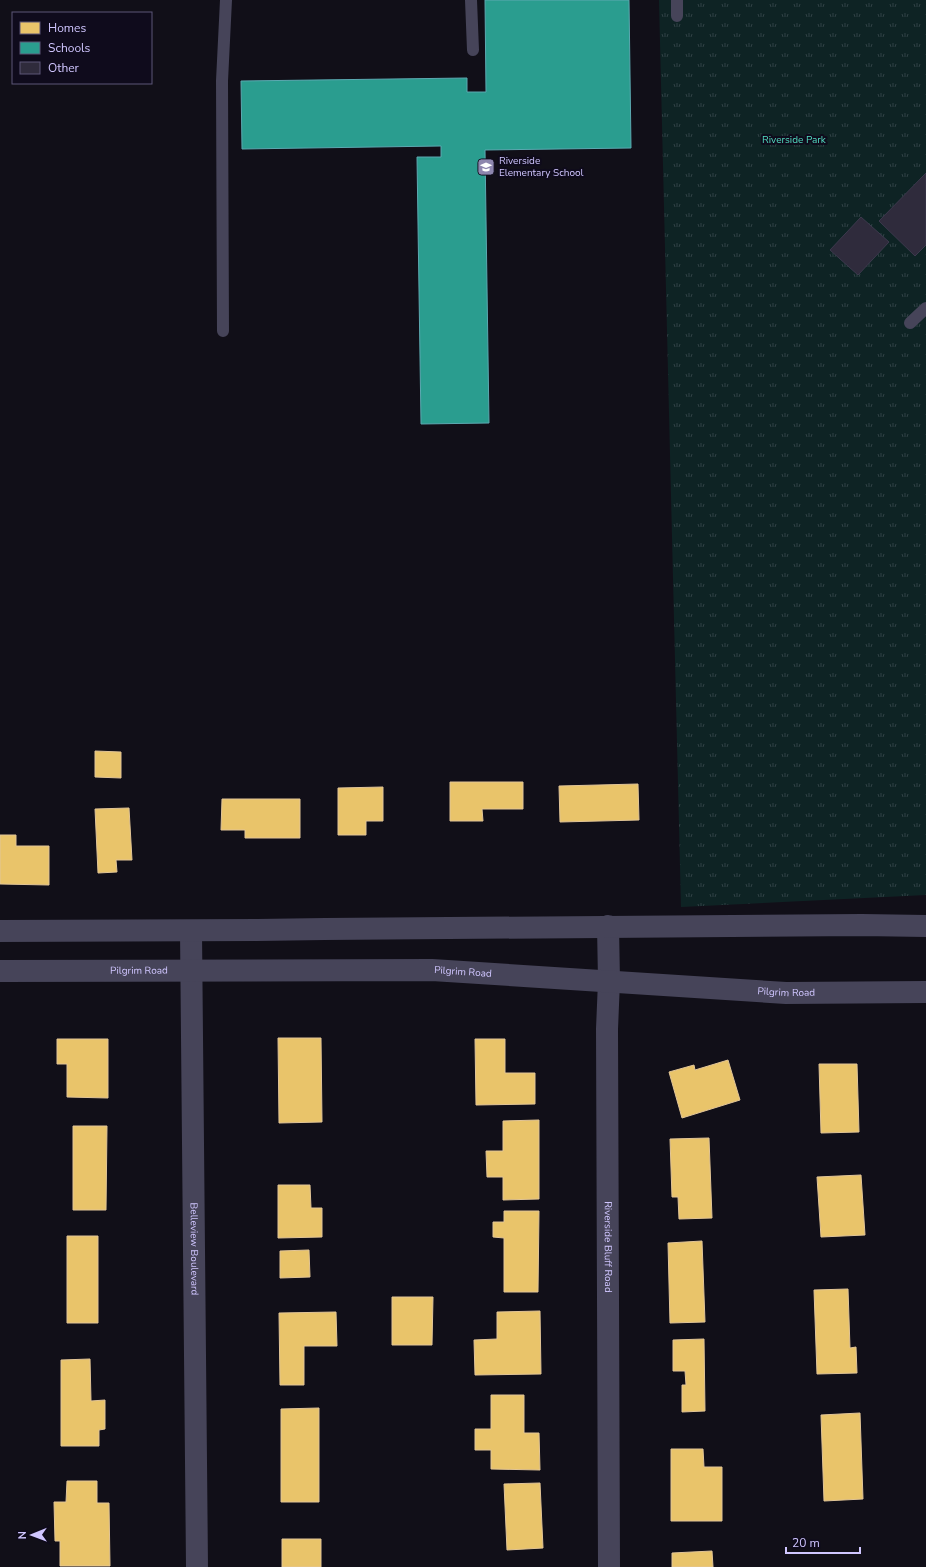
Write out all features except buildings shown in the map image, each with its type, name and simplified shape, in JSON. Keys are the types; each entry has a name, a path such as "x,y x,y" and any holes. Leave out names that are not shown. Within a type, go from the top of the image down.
{"street":[{"path":"0,931 191,931 608,926 926,926"},
{"name":"Riverside Bluff Road","path":"608,926 609,1567"},
{"name":"Belleview Boulevard","path":"191,931 197,1567"},
{"name":"Pilgrim Road","path":"0,971 192,971 280,969 339,971 432,970 786,993 926,992"}],"lane":[{"path":"223,331 222,81 226,0"},
{"path":"471,0 473,50"},
{"path":"677,0 677,16"},
{"path":"910,323 926,308"}],"green space":[{"name":"Riverside Park","path":"659,0 926,0 926,895 681,907"}],"place":[{"name":"Riverside Elementary School","path":"486,167"}]}
